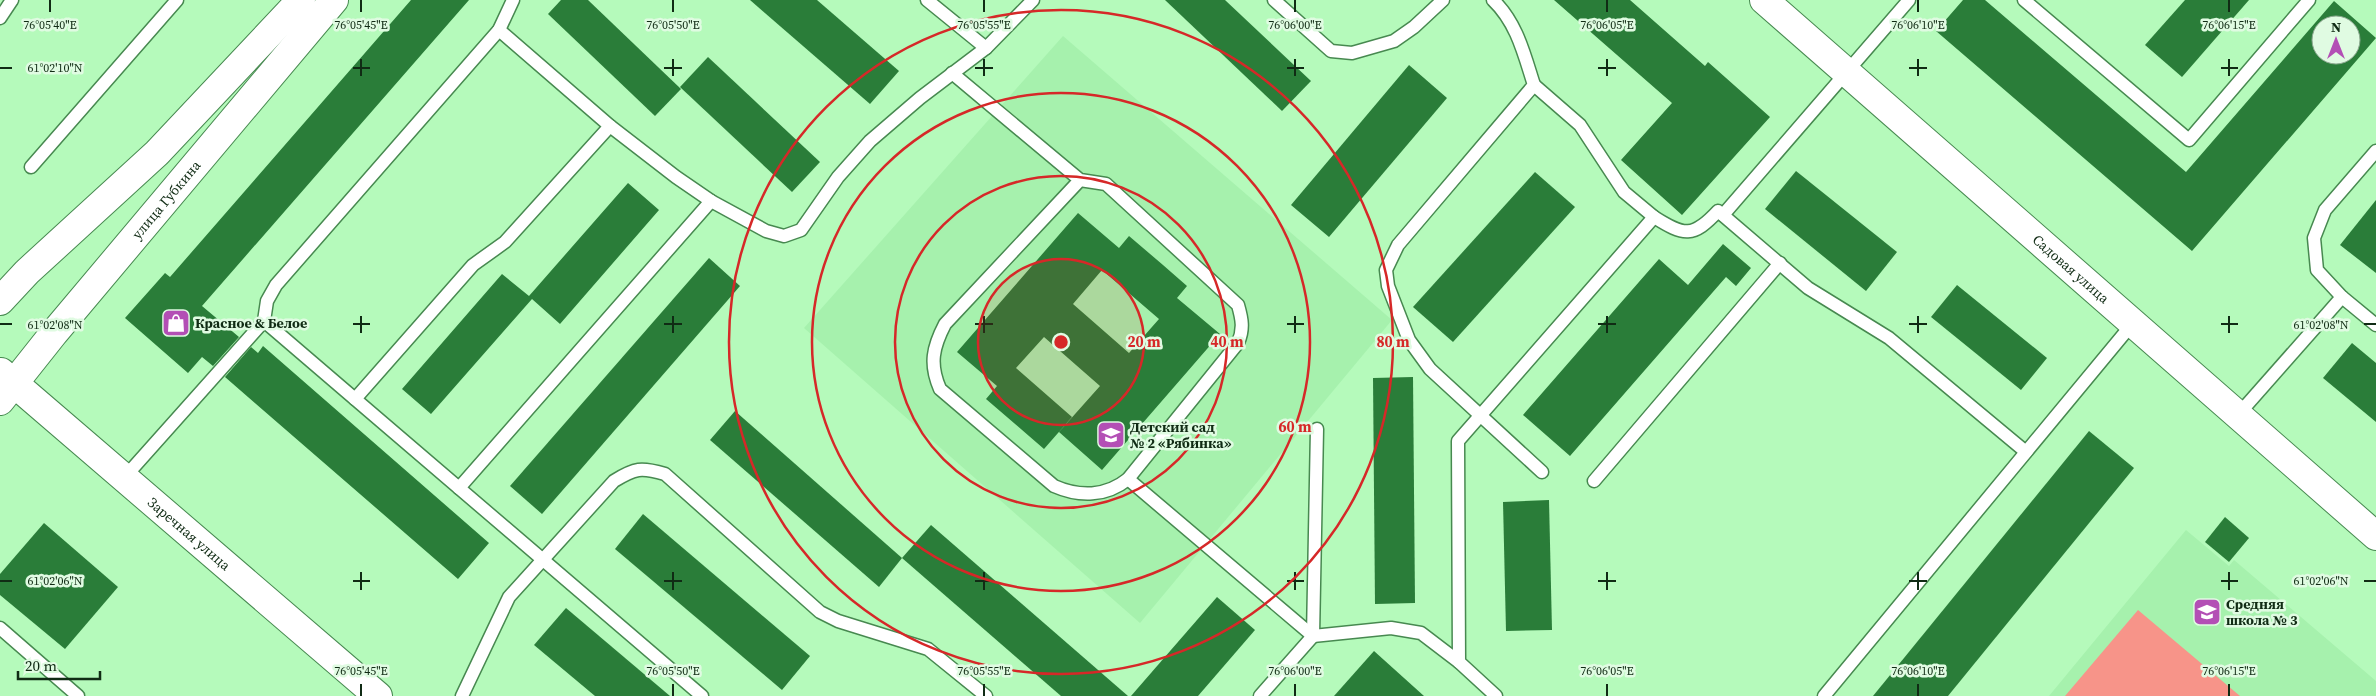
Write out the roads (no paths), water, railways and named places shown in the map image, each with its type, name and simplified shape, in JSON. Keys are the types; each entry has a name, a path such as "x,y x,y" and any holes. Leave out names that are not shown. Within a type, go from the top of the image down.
{"main road":[{"path":"0,301 34,266 157,153 301,0"},
{"name":"улица Губкина","path":"5,385 54,333 334,0"},
{"name":"Садовая улица","path":"1764,0 2376,536"},
{"name":"Заречная улица","path":"5,385 124,478 378,696"}],"lane":[{"path":"0,18 12,0"},
{"path":"31,167 177,0"},
{"path":"124,478 264,321 267,301 276,285 499,30 513,0"},
{"path":"926,0 986,48"},
{"path":"499,30 610,126 711,201 766,231 784,236 801,230 838,177 870,141 952,73 986,48 1033,0"},
{"path":"1274,0 1331,51 1352,53 1394,41 1414,27 1443,0"},
{"path":"1493,0 1506,12 1515,29 1534,85 1580,125 1624,192 1654,217 1677,232 1693,231 1703,227 1718,211 1808,288 1889,338 2026,452"},
{"path":"1723,215 1909,0"},
{"path":"2024,0 2189,140 2309,0"},
{"path":"952,73 1080,180 1106,184 1238,305 1242,319 1242,333 1238,343 1128,479 1106,493 1066,491 1054,486 940,389 935,376 932,357 936,340 945,324 1080,180"},
{"path":"1534,85 1398,245 1386,270 1388,286 1409,340 1430,369 1542,472"},
{"path":"355,399 474,265 505,242 610,126"},
{"path":"2375,325 2342,297 2317,270 2314,238 2325,210 2376,152"},
{"path":"459,488 711,201"},
{"path":"1459,662 1458,441 1654,217"},
{"path":"1594,481 1780,263"},
{"path":"2237,416 2342,297"},
{"path":"264,321 702,696"},
{"path":"1824,696 2133,323"},
{"path":"1260,696 1313,636 1317,429"},
{"path":"462,696 509,597 614,481 630,471 645,468 665,474 820,612 838,621 928,649 986,696"},
{"path":"1128,479 1313,636 1391,628 1421,633 1459,662 1496,696"},
{"path":"0,628 78,696"}],"place":[{"name":"Красное & Белое","path":"176,323"},
{"name":"Детский сад № 2 «Рябинка»","path":"1111,435"},
{"name":"Средняя школа № 3","path":"2207,612"}]}
